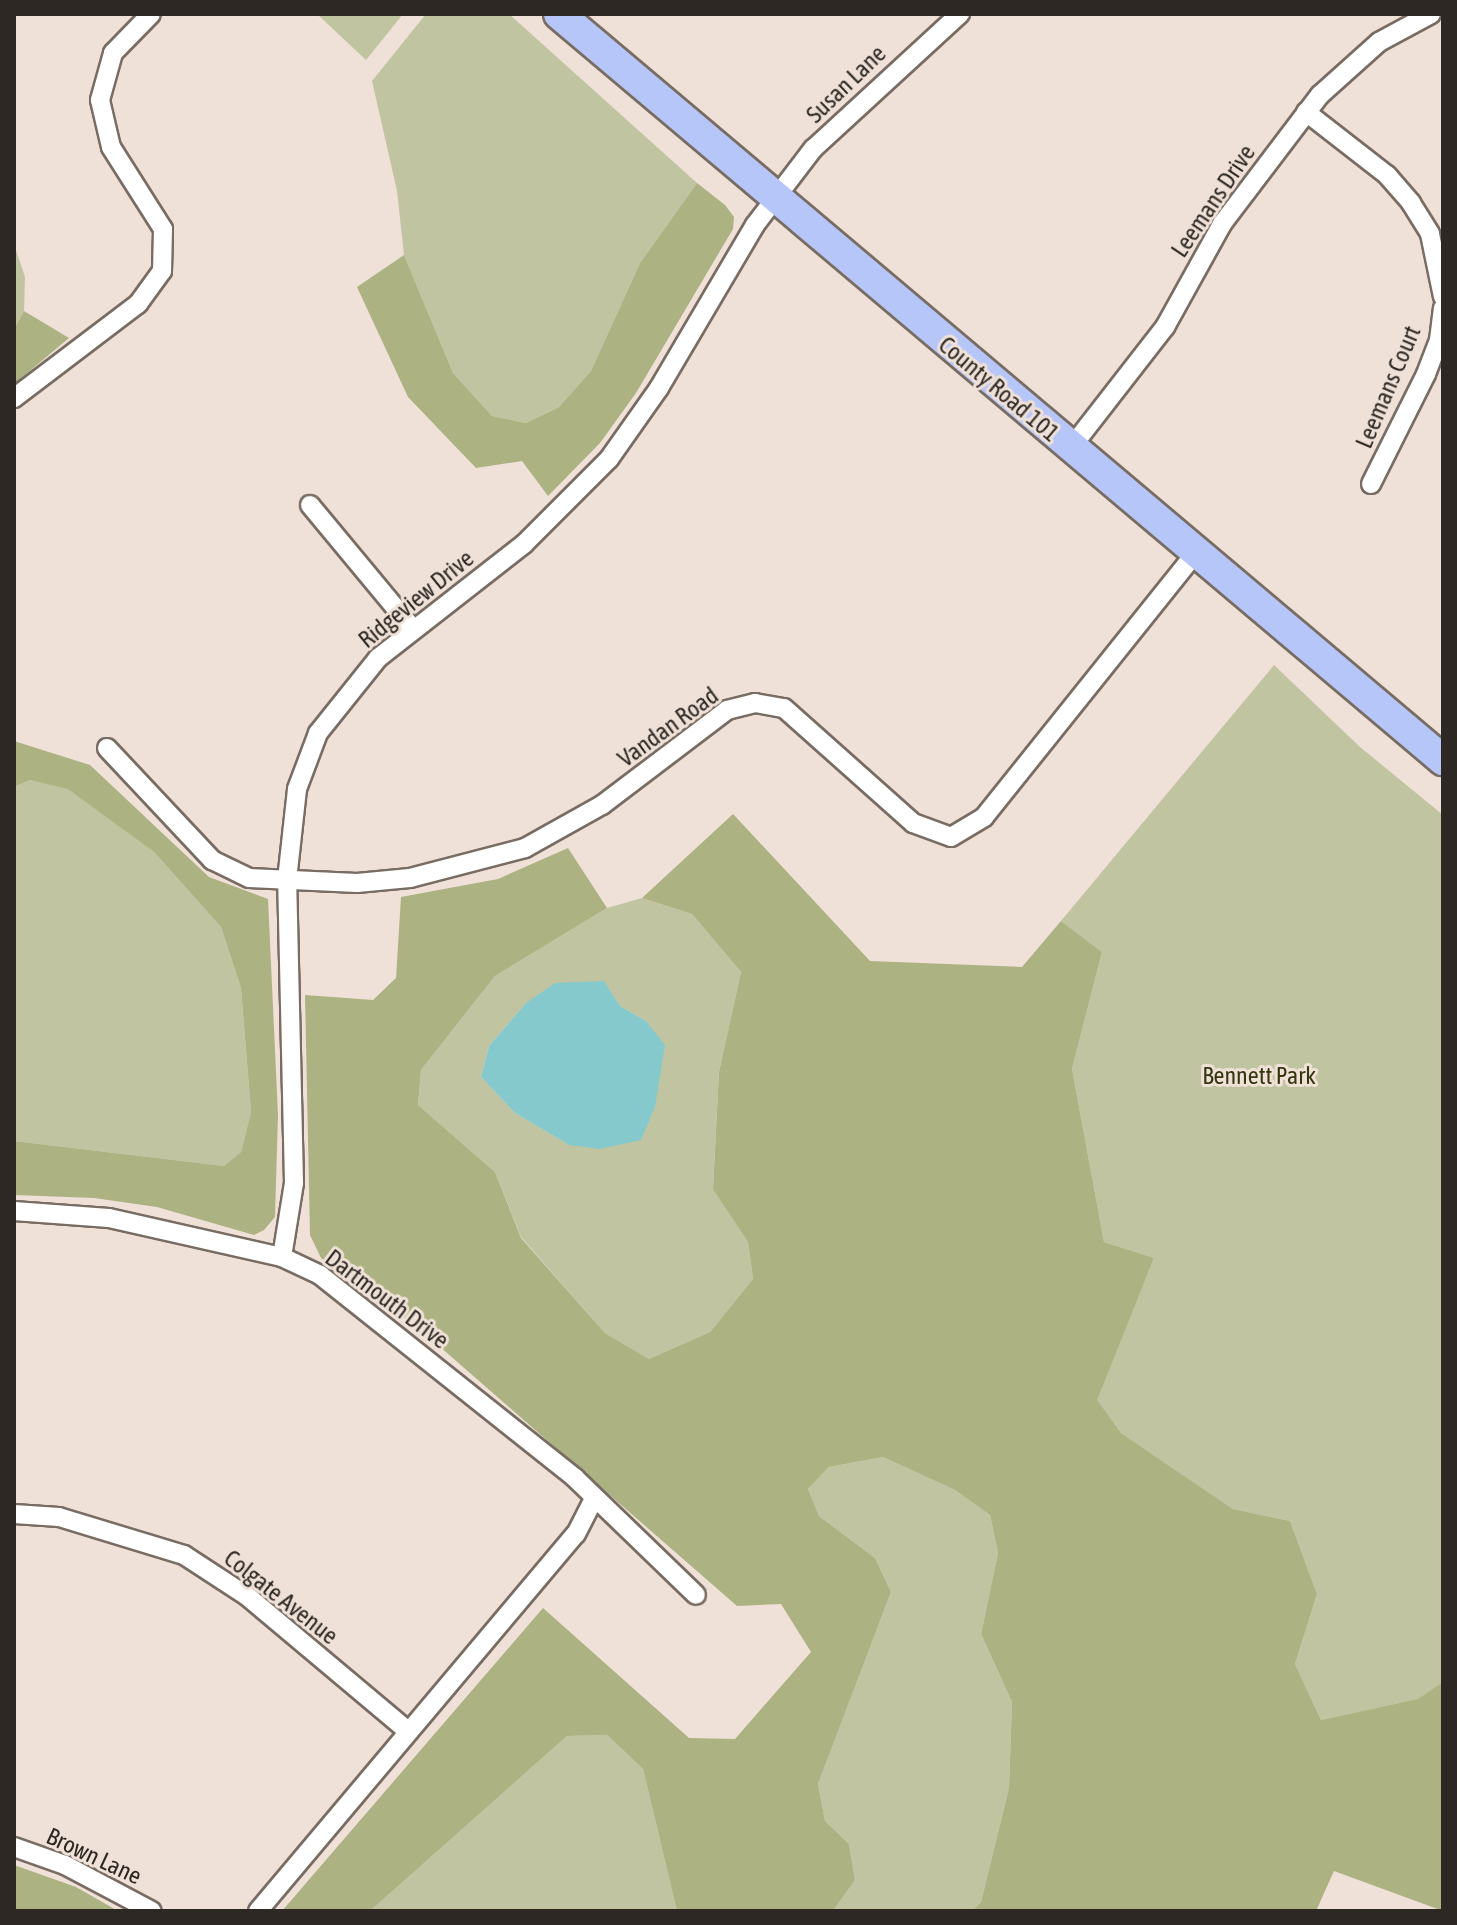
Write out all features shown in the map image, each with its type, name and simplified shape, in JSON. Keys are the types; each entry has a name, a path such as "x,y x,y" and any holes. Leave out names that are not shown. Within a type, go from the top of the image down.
{"main road":[{"name":"County Road 101","path":"559,14 1070,449 1197,551 1443,760"}],"street":[{"path":"14,398 138,304 162,271 163,229 111,147 100,100 113,53 151,14"},
{"name":"Susan Lane","path":"775,199 813,149 960,14"},
{"name":"Leemans Drive","path":"1070,449 1165,327 1222,224 1306,112 1379,42 1431,14"},
{"path":"1306,112 1387,175 1411,203 1430,234 1443,297"},
{"name":"Ridgeview Drive","path":"282,1257 294,1183 287,880 297,789 318,733 354,684 412,628 524,544 625,440 775,199"},
{"name":"Leemans Court","path":"1371,484 1426,374 1439,340 1443,308"},
{"path":"310,505 412,628"},
{"name":"Vandan Road","path":"107,748 212,860 249,878 410,878 525,848 602,805 727,710 755,703 784,708 798,718 913,823 938,836 963,835 984,817 1197,551"},
{"name":"Dartmouth Drive","path":"14,1211 109,1218 282,1257 320,1275 381,1319 575,1478 593,1500 696,1595"},
{"path":"258,1911 576,1534 593,1500"},
{"name":"Colgate Avenue","path":"14,1514 72,1520 184,1555 247,1596 408,1731"},
{"name":"Brown Lane","path":"14,1847 65,1865 152,1911"}],"green space":[{"path":"317,14 403,14 366,60"},
{"path":"426,14 509,14 697,183 640,263 591,371 559,407 526,423 492,416 453,373 404,255 397,191 372,81"},
{"path":"697,183 725,205 734,217 733,229 636,393 600,443 548,496 522,461 476,468 408,397 357,287 404,255 453,373 492,416 526,423 559,407 591,371 640,263"},
{"path":"14,244 25,277 24,311 14,329"},
{"path":"24,311 69,338 14,384 14,329"},
{"name":"Bennett Park","path":"1274,665 1360,747 1443,815 1443,1682 1419,1699 1321,1720 1295,1664 1317,1594 1290,1521 1233,1509 1121,1433 1096,1400 1154,1258 1104,1242 1072,1069 1102,952 1061,921"},
{"path":"14,741 90,765 209,877 268,899 278,1115 275,1217 264,1230 254,1235 157,1207 94,1198 14,1195 14,1141 224,1166 241,1152 251,1112 241,988 221,927 154,852 68,789 30,780 14,787"},
{"path":"30,780 68,788 154,852 221,927 241,988 251,1112 241,1152 224,1166 14,1141 14,787"},
{"path":"733,814 870,961 1022,967 1061,921 1102,952 1072,1069 1104,1242 1154,1258 1097,1400 1121,1433 1233,1509 1290,1521 1317,1594 1295,1664 1321,1720 1418,1699 1443,1682 1443,1911 1334,1871 1316,1911 972,1911 981,1902 1009,1788 1012,1702 981,1634 998,1553 990,1515 955,1490 883,1457 829,1467 808,1489 819,1516 875,1558 891,1592 818,1784 825,1821 849,1844 855,1880 833,1911 677,1911 643,1769 607,1735 567,1736 370,1911 282,1911 543,1608 689,1738 735,1739 811,1652 781,1604 737,1606 423,1332 321,1258 310,1235 305,995 373,1000 396,978 401,897 498,879 568,848 607,908 495,976 421,1070 418,1105 495,1172 521,1238 605,1333 649,1359 710,1332 753,1279 748,1242 713,1189 719,1072 741,972 692,914 642,898"},
{"path":"642,898 692,914 741,972 719,1072 713,1188 748,1242 753,1279 710,1332 649,1359 605,1333 521,1237 495,1172 418,1105 421,1070 495,976 607,908","holes":["604,982 620,1006 646,1021 569,1145 515,1113 481,1077 489,1046 526,1003"]},
{"path":"883,1457 955,1490 990,1515 998,1553 981,1634 1012,1702 1009,1788 981,1902 972,1911 833,1911 855,1880 849,1844 825,1821 818,1784 891,1592 875,1558 819,1516 808,1489 829,1467"},
{"path":"607,1735 643,1769 677,1911 370,1911 567,1736"},
{"path":"14,1865 76,1887 118,1911 14,1911"}],"water":[{"path":"604,981 620,1006 646,1021 665,1045 655,1107 641,1140 600,1149 569,1145 515,1113 481,1077 489,1046 526,1003 555,983"}]}
